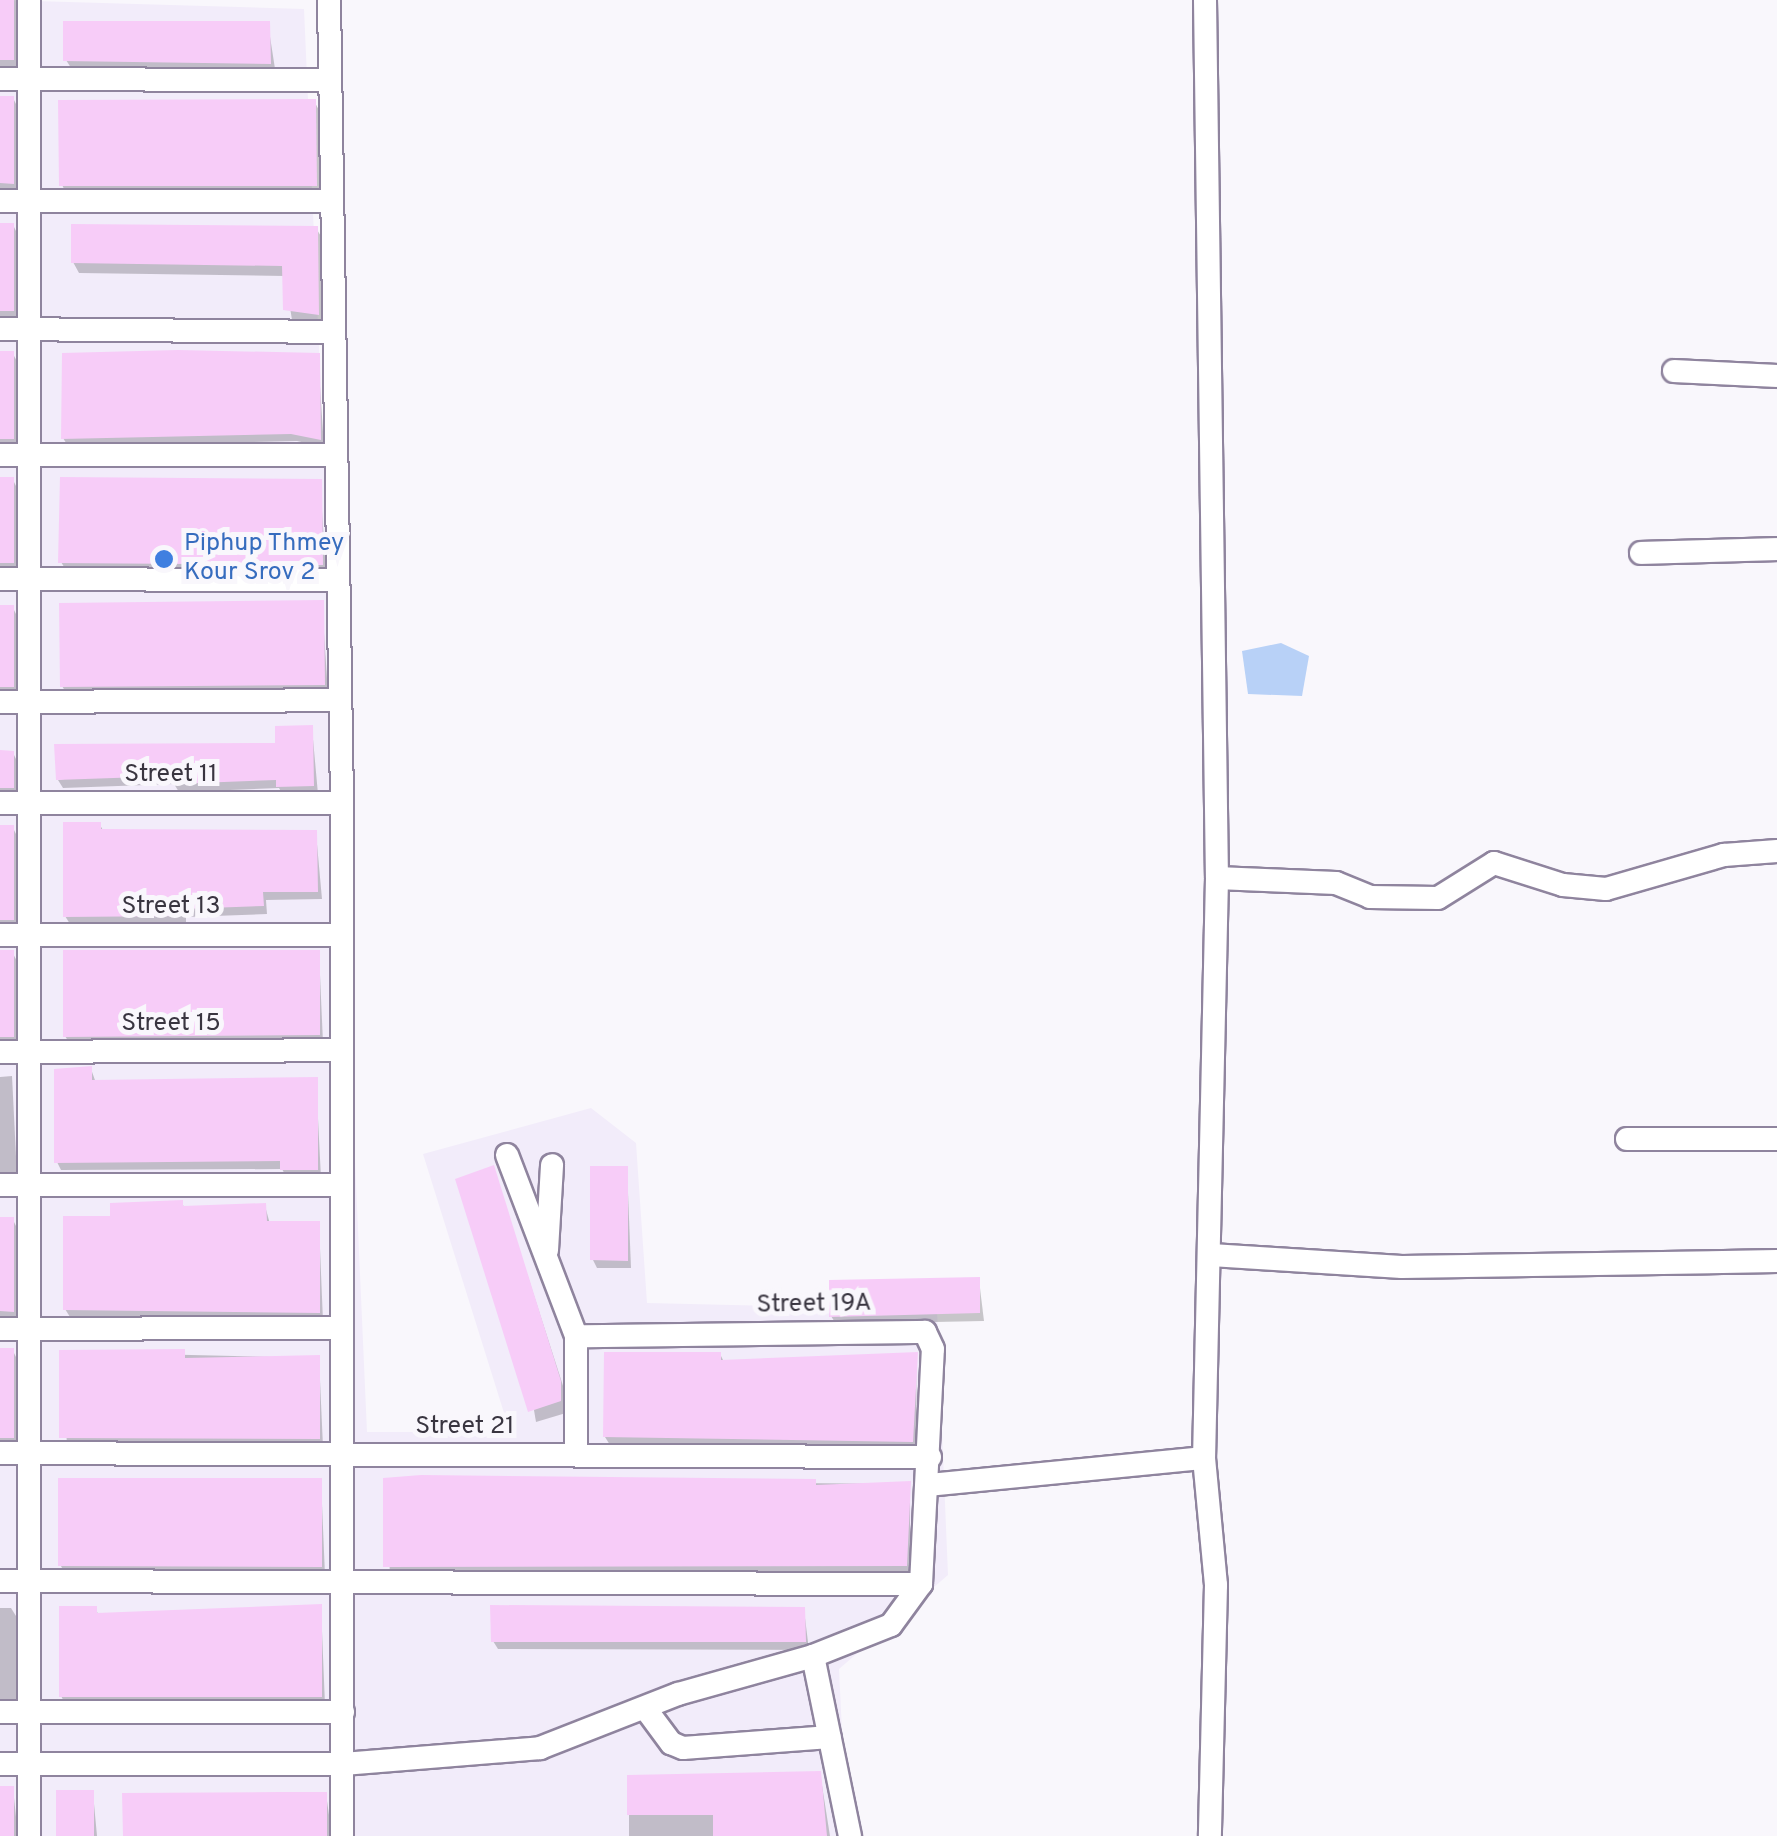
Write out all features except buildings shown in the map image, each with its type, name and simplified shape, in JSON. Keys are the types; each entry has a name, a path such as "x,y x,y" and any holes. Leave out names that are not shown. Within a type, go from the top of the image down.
{"street":[{"path":"29,0 29,1836"},
{"path":"329,0 342,803 342,1836"},
{"path":"1205,0 1217,878 1212,1255 1204,1458 1216,1585 1210,1836"},
{"path":"0,79 330,80"},
{"path":"0,202 332,201"},
{"path":"0,329 334,332"},
{"path":"1674,371 1777,376"},
{"path":"0,455 336,455"},
{"path":"1641,554 1777,549"},
{"path":"0,579 338,580"},
{"path":"0,702 340,700"},
{"name":"Street 11","path":"0,803 342,803"},
{"path":"1217,878 1317,881 1370,897 1438,898 1494,863 1564,885 1606,889 1724,854 1777,850"},
{"name":"Street 13","path":"0,935 342,935"},
{"name":"Street 15","path":"0,1052 342,1050"},
{"path":"1627,1139 1777,1139"},
{"path":"508,1155 576,1336 576,1455"},
{"path":"546,1258 552,1166"},
{"path":"0,1186 342,1185"},
{"path":"1212,1255 1402,1268 1777,1261"},
{"path":"0,1329 342,1328"},
{"name":"Street 19A","path":"576,1336 926,1332 932,1349 930,1457"},
{"name":"Street 21","path":"0,1453 930,1457"},
{"path":"0,1764 343,1764 540,1748 646,1708 814,1656 891,1625 922,1584 930,1457"},
{"path":"928,1485 1204,1458"},
{"path":"0,1581 922,1584"},
{"path":"814,1656 850,1836"},
{"path":"646,1708 671,1743 683,1748 830,1737"},
{"path":"0,1712 342,1712"}],"shaded area":[{"name":"Piphup Thmey Kour Srov 2","path":"0,0 304,9 367,1432 510,1432 423,1154 591,1108 636,1143 647,1303 937,1310 948,1575 839,1669 847,1836 0,1836"}],"water":[{"path":"1281,643 1309,656 1302,696 1248,694 1242,651"}],"place":[{"name":"Piphup Thmey Kour Srov 2","path":"164,559"}]}
